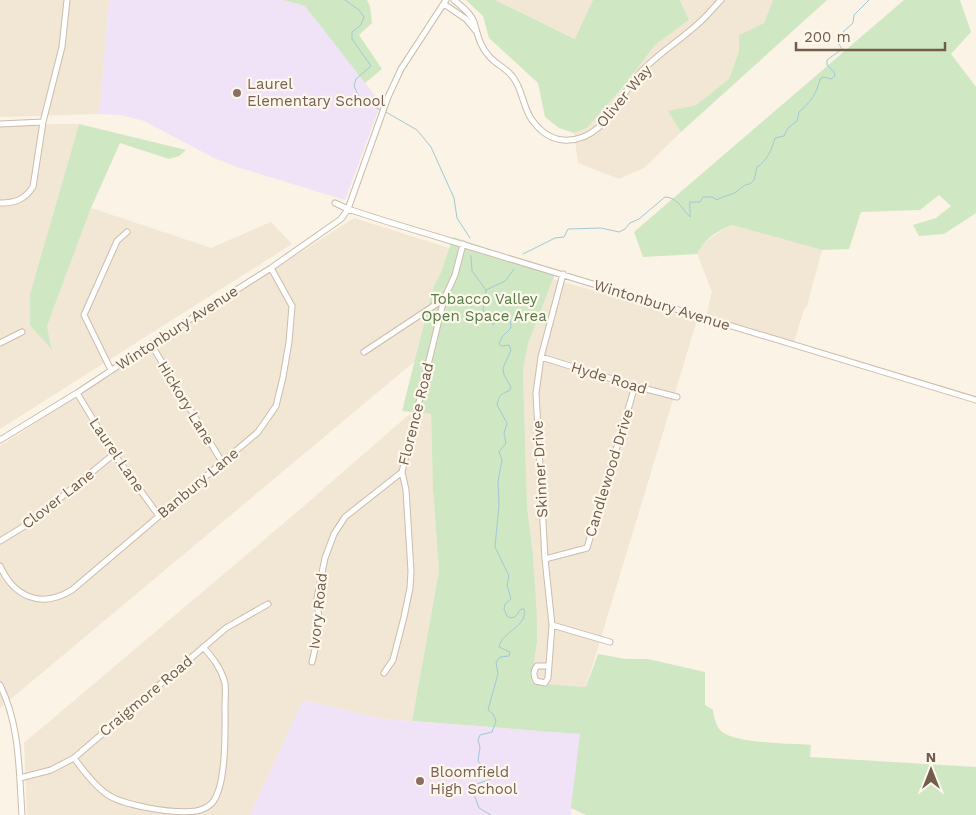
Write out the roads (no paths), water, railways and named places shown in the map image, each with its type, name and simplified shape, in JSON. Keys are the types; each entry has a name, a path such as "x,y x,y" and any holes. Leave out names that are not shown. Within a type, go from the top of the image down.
{"street":[{"path":"0,204 13,203 21,199 33,187 43,122 62,47 66,0"},
{"name":"Oliver Way","path":"454,0 474,21 479,43 490,58 510,72 516,81 533,121 546,135 558,140 583,138 596,130 619,104 638,74 701,22 721,0"},
{"path":"348,209 383,111 401,69 445,2"},
{"name":"Oliver Way","path":"445,2 466,19 476,31"},
{"path":"0,124 43,122"},
{"name":"Wintonbury Avenue","path":"335,203 348,209 976,400"},
{"name":"Wintonbury Avenue","path":"0,440 272,268 341,219 348,209"},
{"path":"110,370 84,315 117,241 127,232"},
{"name":"Florence Road","path":"384,672 393,660 410,588 411,571 406,490 402,472 444,299 455,275 463,244"},
{"name":"Banbury Lane","path":"0,566 9,582 22,594 36,598 55,598 72,590 258,432 276,406 284,377 290,342 292,306 272,268"},
{"name":"Skinner Drive","path":"549,666 552,625 545,559 536,393 541,357 563,274"},
{"path":"364,352 444,299"},
{"path":"0,343 22,332"},
{"name":"Hickory Lane","path":"151,344 222,462"},
{"name":"Hyde Road","path":"541,357 677,398"},
{"name":"Candlewood Drive","path":"545,559 587,548 635,386"},
{"name":"Laurel Lane","path":"76,393 114,454 159,516"},
{"name":"Clover Lane","path":"0,540 30,522 114,454"},
{"name":"Ivory Road","path":"312,662 318,634 317,598 325,558 334,534 345,517 402,472"},
{"name":"Craigmore Road","path":"20,778 51,770 74,758 226,628 268,604"},
{"path":"552,625 610,642"},
{"path":"74,758 104,793 118,801 184,811 206,809 214,801 223,771 225,683 217,663 204,647"},
{"path":"0,685 14,724 22,815"}],"waterway":[{"path":"345,0 359,10 364,17 361,25 352,32 352,39 371,66 356,79 354,86 359,97 380,110"},
{"path":"523,254 555,238 564,237 568,229 601,228 619,232 630,223 639,219 665,197 676,201 690,217 690,202 700,202 703,197 712,197 717,200 735,193 745,185 750,184 754,180 757,167 769,154 775,138 784,136 788,128 797,121 799,112 812,97 820,79 823,77 831,79 835,76 834,72 827,65 827,60 842,49 836,40 843,37 843,32 853,23 854,15 869,0"},
{"path":"384,111 417,130 431,147 454,198 457,218 470,238"},
{"path":"471,256 472,271 486,290 483,310 493,325 502,312 506,312 510,319 511,328 502,337 499,344 501,346 509,345 511,350 503,368 504,375 511,387 509,391 500,396 497,405 507,423 504,434 506,443 499,452 502,460 498,481 499,505 495,547 509,576 507,585 511,599 505,604 504,609 507,616 515,617 521,609 524,609 522,620 504,637 499,647 510,652 509,656 500,657 496,662 498,674 488,710 493,714 496,721 492,732 480,735 478,740 480,747 478,761 482,766 494,771 491,779 474,785 472,789 479,808 491,815"},
{"path":"486,290 505,281 514,269"}],"place":[{"name":"Laurel Elementary School","path":"237,93"},
{"name":"Bloomfield High School","path":"420,781"}],"park label":[{"name":"Tobacco Valley Open Space Area","path":"484,308"}]}
